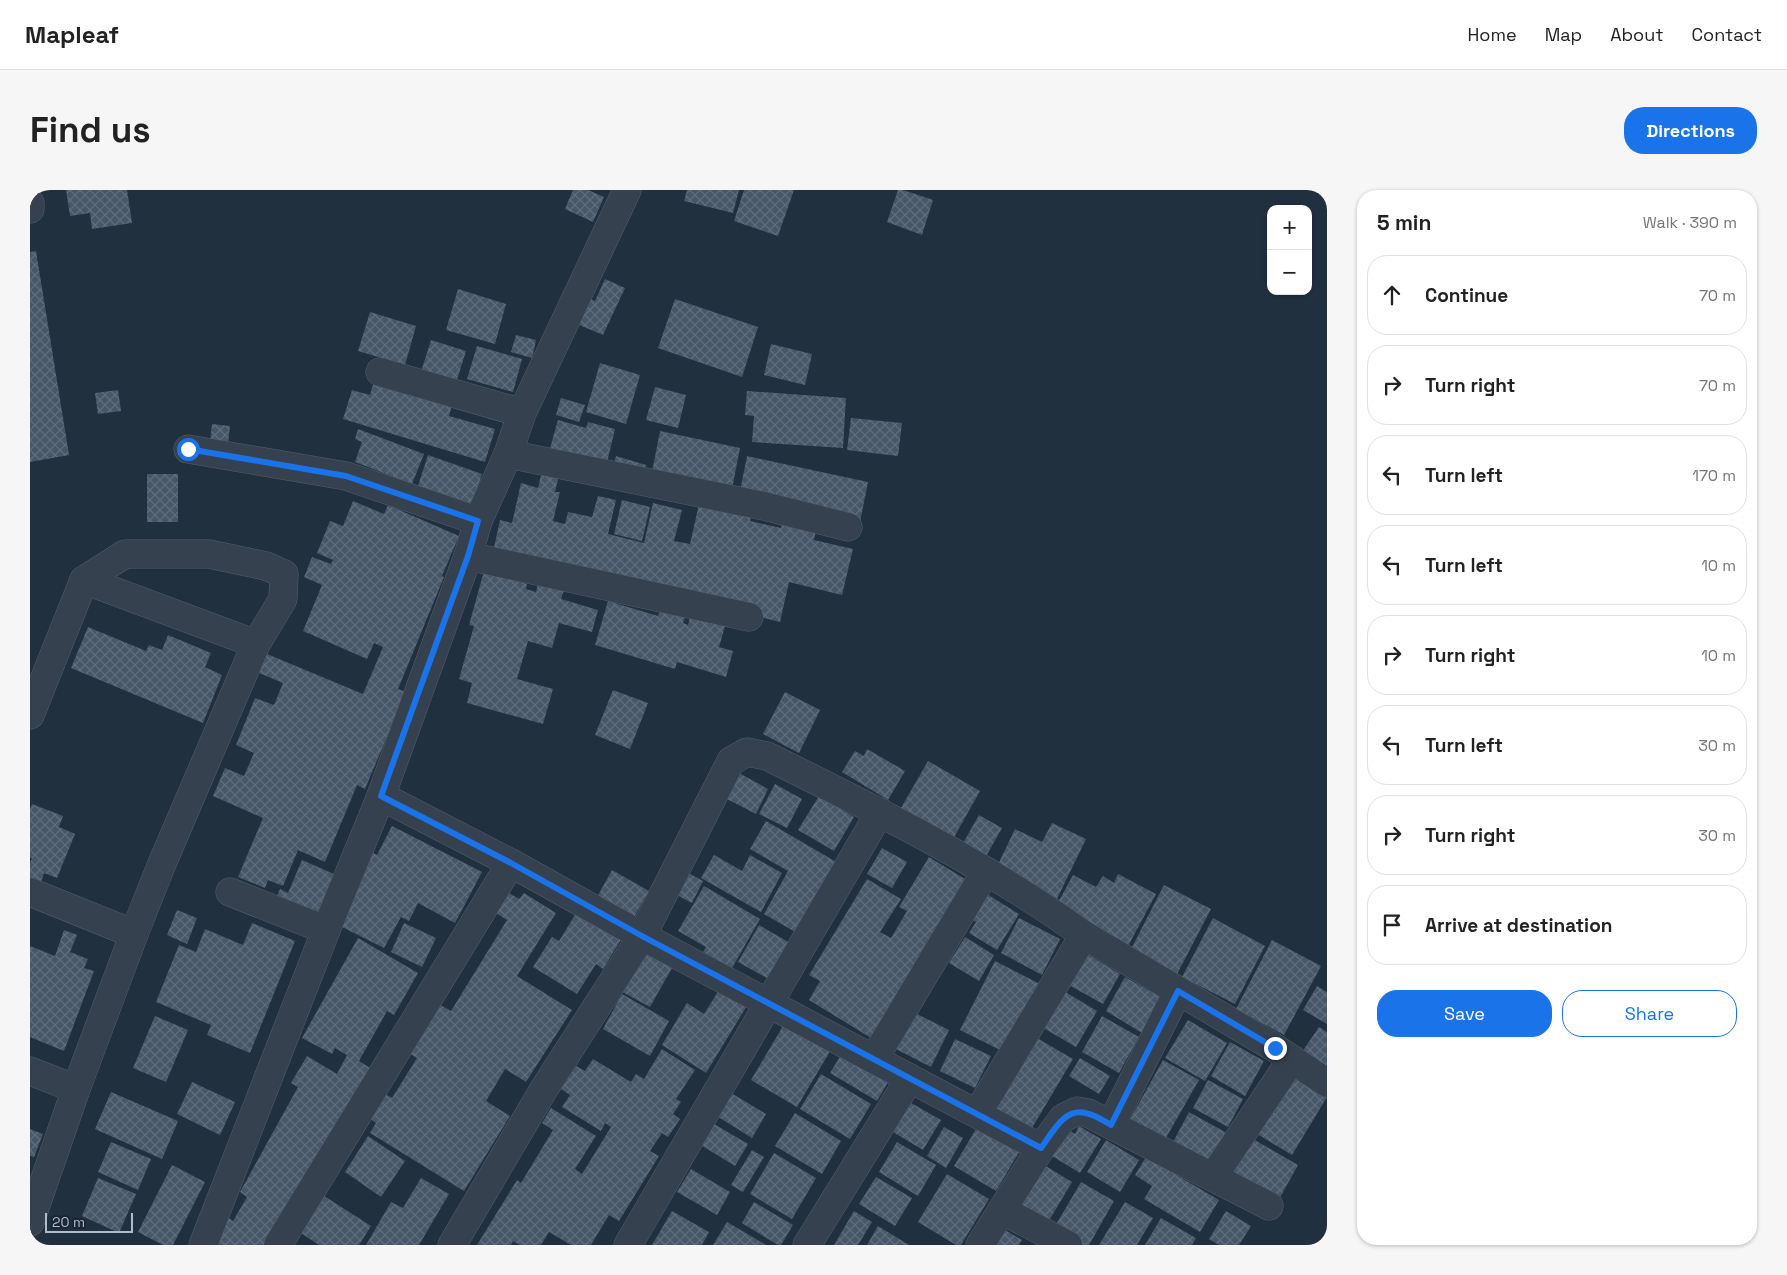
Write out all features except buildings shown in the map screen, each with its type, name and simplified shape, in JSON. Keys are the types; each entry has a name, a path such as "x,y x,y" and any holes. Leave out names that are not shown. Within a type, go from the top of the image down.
{"street":[{"path":"203,1245 326,930 381,796 468,556 478,521 508,454 522,413 627,190"},
{"path":"30,203 30,209"},
{"path":"380,372 522,413"},
{"path":"188,449 346,476 478,521"},
{"path":"508,454 764,506 848,527"},
{"path":"30,715 84,580 125,554 209,554 266,566 284,574 283,598 256,644 134,934 76,1089 30,1222"},
{"path":"468,556 749,617"},
{"path":"84,580 256,644"},
{"path":"452,1245 544,1089 642,936 732,761 747,752 767,756 880,812 986,871 1056,915 1084,936 1292,1059 1327,1083"},
{"path":"381,796 511,863 642,936 1041,1148"},
{"path":"628,1245 880,812"},
{"path":"278,1245 511,863"},
{"path":"874,1059 986,871"},
{"path":"30,892 134,934"},
{"path":"230,892 326,930"},
{"path":"978,1114 1084,936"},
{"path":"1111,1125 1178,991"},
{"path":"1214,1177 1292,1059"},
{"path":"30,1071 76,1089"},
{"path":"807,1245 910,1078"},
{"path":"980,1245 1041,1148 1063,1118 1077,1111 1088,1113 1268,1206"},
{"path":"1002,1210 1068,1245"}],"route":[{"path":"188,449 346,476 478,521 468,556 381,796 511,863 642,936 1041,1148 1063,1118 1077,1111 1088,1113 1111,1125 1178,991 1275,1048"}]}
